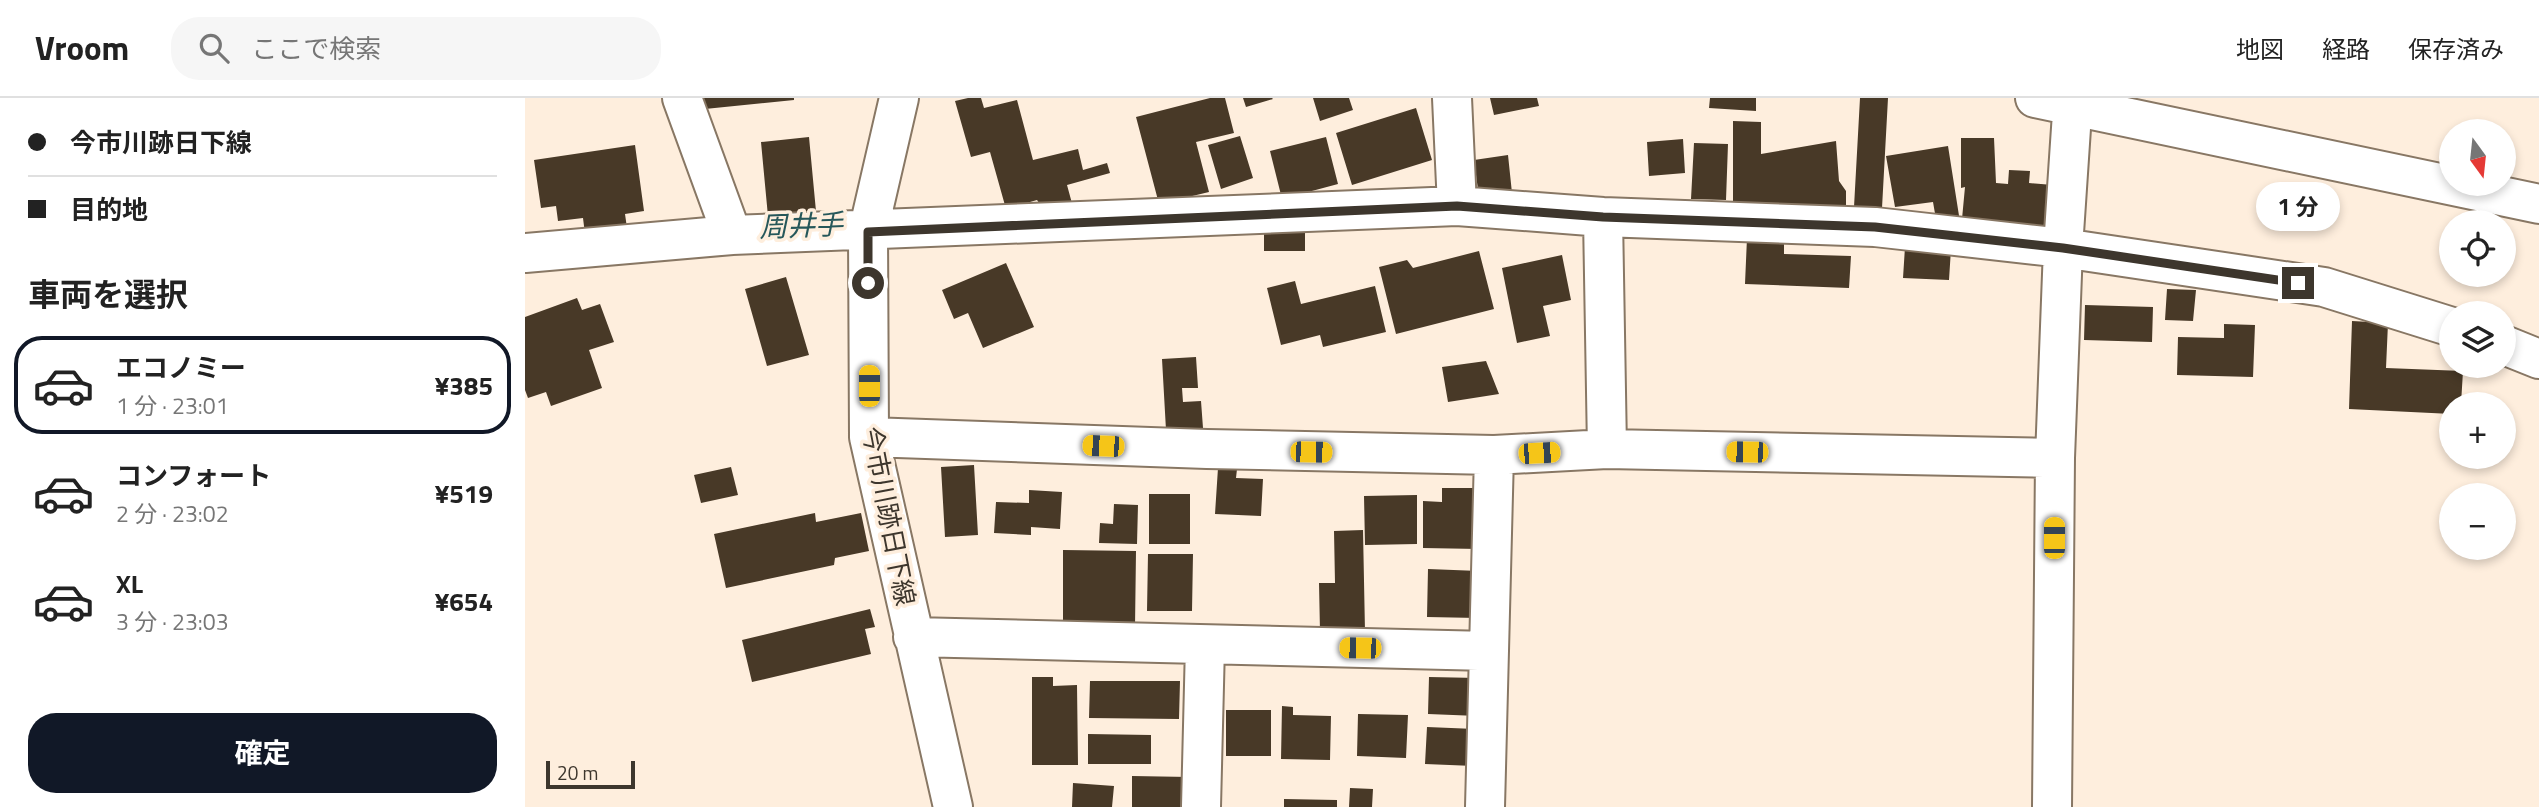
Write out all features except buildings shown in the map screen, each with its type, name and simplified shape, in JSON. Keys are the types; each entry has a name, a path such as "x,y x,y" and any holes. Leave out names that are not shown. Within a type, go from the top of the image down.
{"street":[{"path":"682,98 732,235"},
{"name":"今市川跡日下線","path":"899,98 868,232 869,437 953,807"},
{"path":"1452,98 1457,206"},
{"path":"2035,98 2073,102 2539,204"},
{"path":"2052,807 2055,458 2063,248 2073,102"},
{"path":"525,253 732,235 868,232 1457,206 1603,217 1875,227 2063,248 2324,287 2439,323"},
{"path":"1603,217 1607,449"},
{"path":"2516,350 2539,359"},
{"path":"869,437 1207,449 1494,455 1607,449 2055,458"},
{"path":"1485,807 1494,455"},
{"path":"913,637 1489,651"},
{"path":"1201,807 1205,645"}],"route":[{"path":"868,283 868,232 1457,206 1603,217 1875,227 2063,248 2298,283"}],"water label":[{"name":"周井手","path":"801,225"}]}
